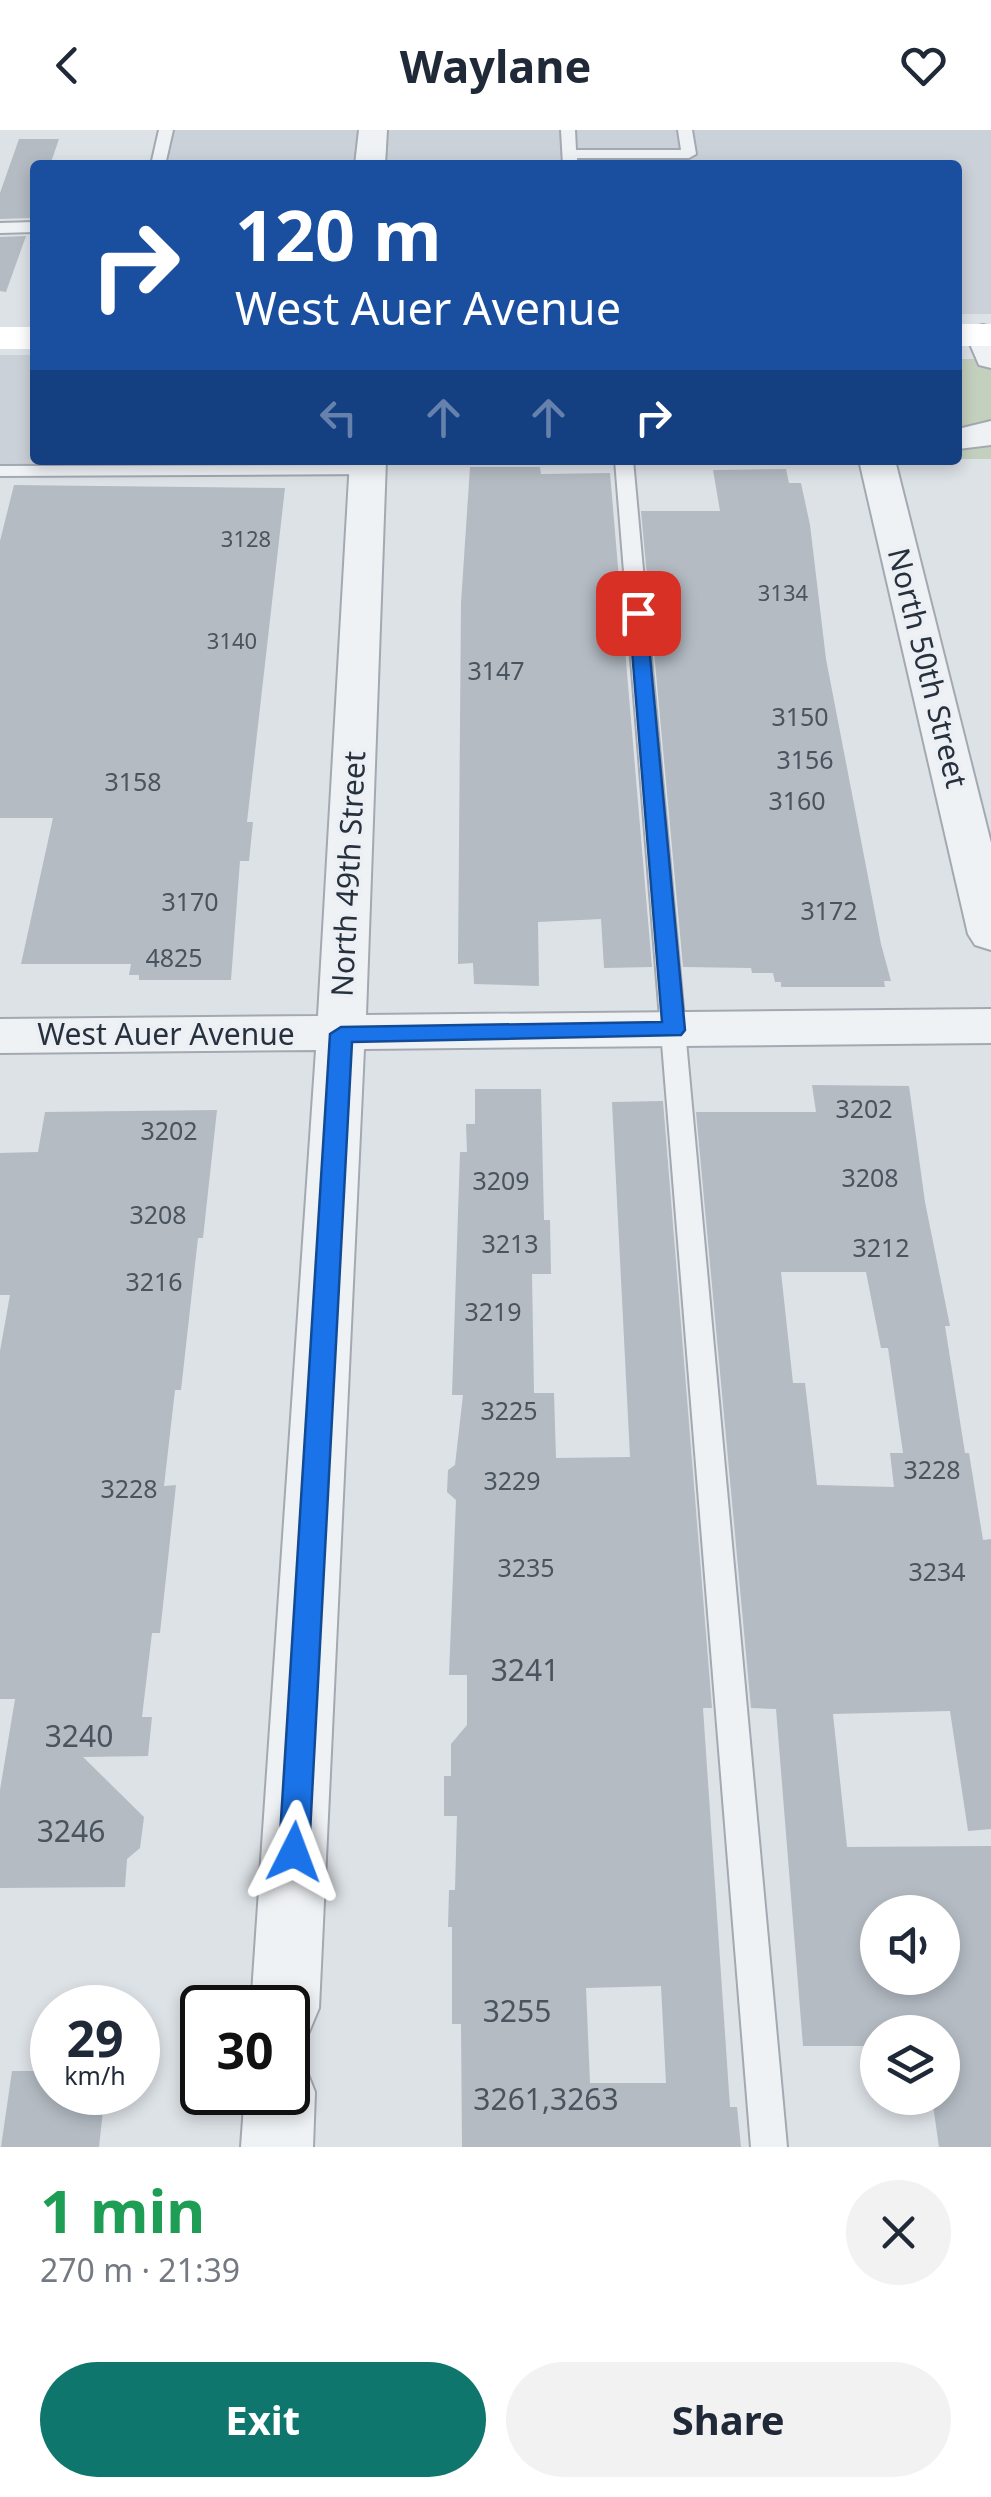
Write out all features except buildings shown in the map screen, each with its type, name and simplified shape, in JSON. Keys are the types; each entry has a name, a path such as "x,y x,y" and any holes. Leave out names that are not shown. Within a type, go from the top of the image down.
{"main road":[{"path":"0,338 30,338"}],"street":[{"path":"370,160 373,130"},
{"path":"962,438 978,438 991,432"},
{"name":"North 49th Street","path":"286,1985 341,1034 368,465"},
{"name":"North 50th Street","path":"878,465 991,934"},
{"name":"West Auer Avenue","path":"0,1036 991,1026"},
{"path":"277,2147 279,2115"}],"lane":[{"path":"159,160 166,130"},
{"path":"568,130 569,159 689,154 685,130"},
{"path":"0,228 30,228"},
{"path":"0,471 368,465"},
{"path":"624,465 769,2147"}],"shaded area":[{"path":"173,130 991,130 991,314 962,314 962,160 167,160"},
{"path":"0,355 30,355 30,465 170,465 0,466"}],"green space":[{"path":"962,359 991,359 991,459 962,459"}],"route":[{"path":"294,1852 341,1034 674,1030 638,613"}]}
